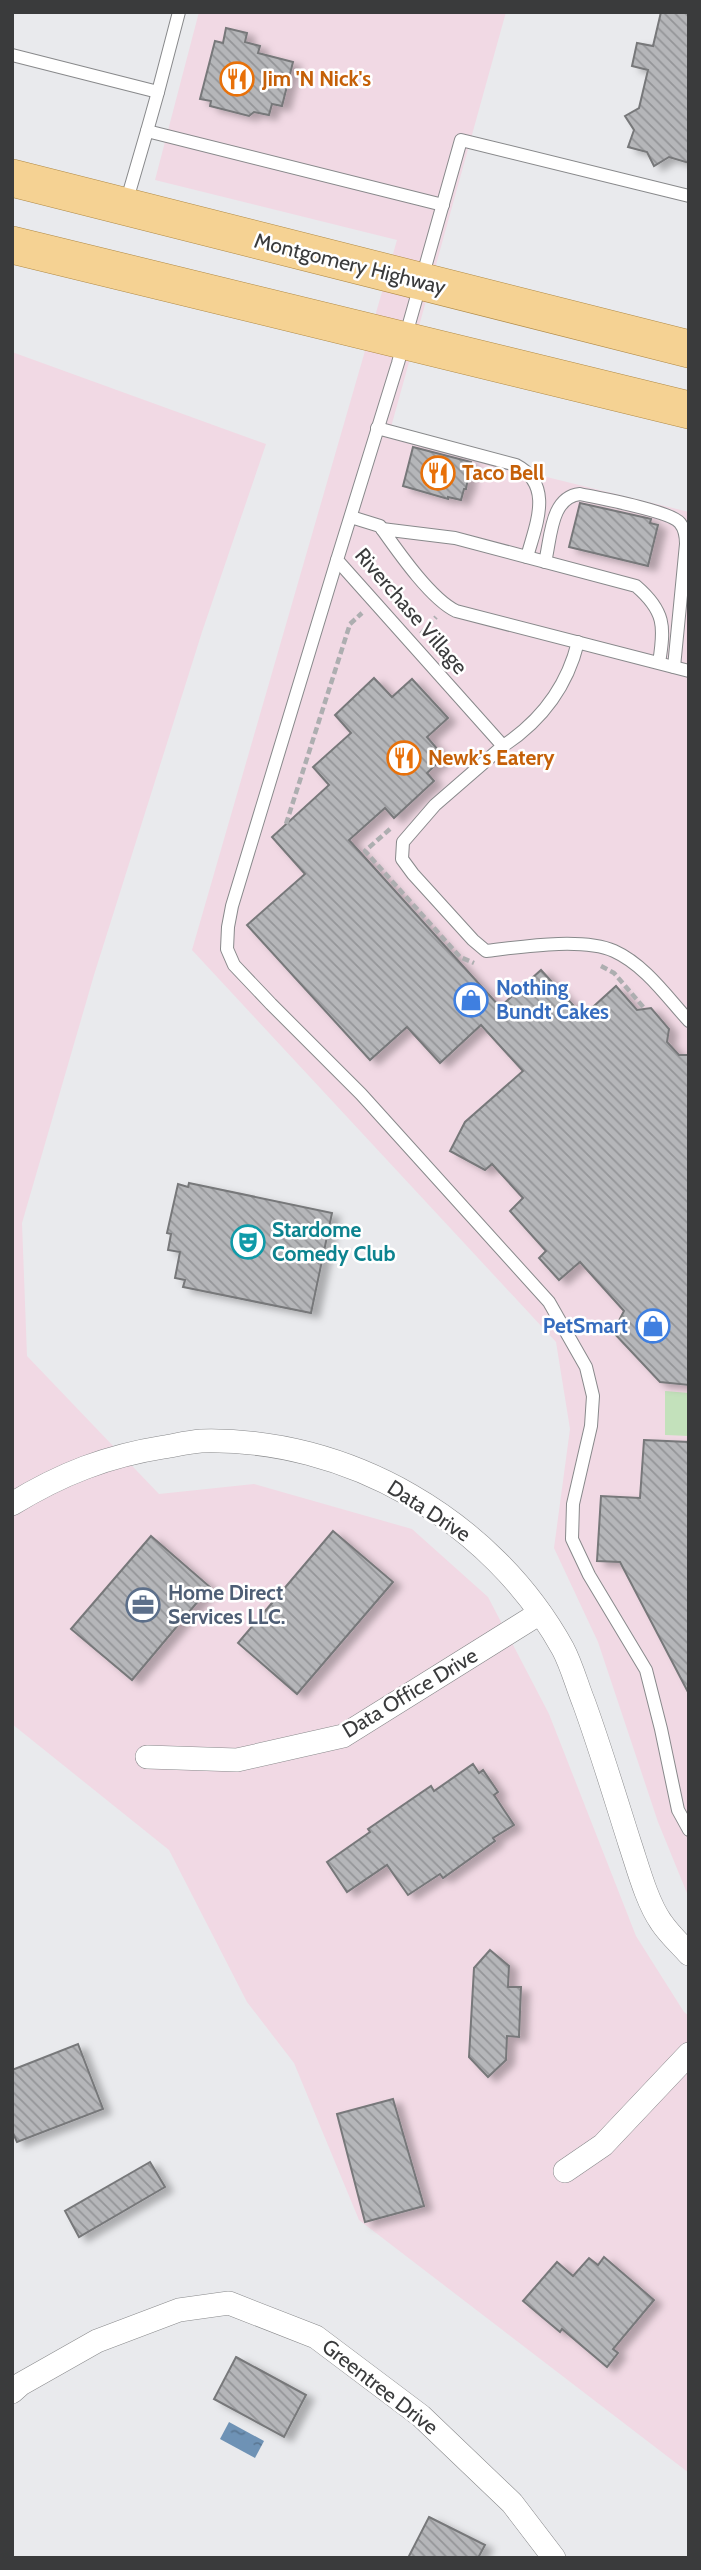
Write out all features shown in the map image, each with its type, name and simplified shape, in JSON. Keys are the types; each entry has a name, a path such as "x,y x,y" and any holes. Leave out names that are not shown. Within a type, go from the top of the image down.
{"main road":[{"name":"Montgomery Highway","path":"12,178 689,349"},
{"path":"12,245 689,410"}],"street":[{"name":"Data Drive","path":"12,1504 41,1486 97,1462 199,1441 248,1443 300,1452 360,1469 412,1496 465,1532 512,1577 564,1651 595,1733 639,1872 660,1921 689,1954"},
{"name":"Data Office Drive","path":"147,1757 237,1760 343,1736 540,1614"},
{"path":"565,2171 603,2145 689,2054"},
{"name":"Greentree Drive","path":"12,2392 21,2384 97,2341 179,2310 229,2302 316,2337 421,2416 512,2503 554,2558"}],"lane":[{"path":"125,207 178,12"},
{"path":"12,55 158,92"},
{"path":"147,131 443,205"},
{"name":"Riverchase Village","path":"503,746 337,560 461,140 689,197"},
{"path":"377,428 526,470 535,480 540,498 527,557"},
{"path":"545,562 557,513 566,497 572,495 580,494 647,510 673,517 680,522 685,532 686,544 674,667"},
{"path":"351,517 382,529"},
{"name":"Riverchase Village","path":"382,529 456,538 636,586 652,600 660,614 662,632 659,663"},
{"name":"Riverchase Village","path":"382,529 402,558 446,606 456,611 689,671"},
{"path":"337,560 232,906 228,949 234,965 243,975 361,1094 549,1302 586,1367 593,1396 591,1426 573,1504 572,1539 589,1575 646,1670 678,1810 689,1830"},
{"path":"578,642 571,666 554,699 435,805 403,842 402,859 486,951 554,944 589,946 613,951 651,978 689,1021"}],"shaded area":[{"path":"199,12 506,12 388,438 689,512 689,1898 658,1822 598,1642 554,1548 570,1429 556,1342 192,950 397,240 155,180"},
{"path":"12,352 266,444 202,632 94,975 22,1223 27,1356 159,1494 254,1484 412,1529 488,1597 549,1714 636,1936 689,2016 689,2473 359,2220 294,2063 247,2002 169,1850 12,1724"}],"green space":[{"path":"665,1391 689,1393 689,1436 665,1435"}],"water":[{"path":"229,2422 264,2441 255,2458 220,2439"}],"building":[{"path":"661,12 689,12 689,163 669,157 654,166 647,152 628,147 634,130 625,116 639,108 648,70 632,66 637,43 653,46"},
{"path":"226,28 247,33 245,42 260,46 258,53 293,62 282,106 272,104 269,115 254,112 249,116 210,106 211,101 200,99 215,41 223,43"},
{"name":"Taco Bell","path":"413,447 471,462 461,500 403,486"},
{"path":"580,503 651,519 650,523 658,525 648,566 569,547"},
{"path":"374,678 392,697 412,679 448,718 427,737 444,757 427,773 434,781 394,818 385,808 349,840 500,1007 541,970 583,1016 616,986 637,1010 651,1008 669,1029 667,1042 679,1055 689,1055 689,1385 660,1382 613,1332 624,1311 580,1262 559,1280 539,1258 546,1251 510,1211 523,1198 492,1164 485,1170 450,1151 465,1122 523,1071 481,1025 440,1063 407,1027 370,1060 247,925 305,874 272,837 329,785 313,767 351,733 335,715"},
{"name":"Stardome Comedy Club","path":"189,1183 332,1213 311,1313 183,1287 185,1280 175,1278 180,1252 168,1250 171,1234 167,1233 178,1184 188,1187"},
{"path":"644,1440 689,1442 689,1694 620,1562 597,1561 601,1496 640,1498"},
{"path":"333,1531 393,1582 297,1694 238,1643"},
{"path":"151,1536 210,1587 132,1680 71,1629"},
{"path":"473,1764 479,1773 483,1770 498,1792 494,1795 514,1825 493,1838 495,1841 443,1878 440,1874 408,1895 387,1865 347,1892 327,1862 370,1832 368,1829 431,1786 434,1791"},
{"path":"490,1950 509,1966 508,1987 521,1987 519,2037 507,2036 506,2060 488,2077 469,2057 474,1968"},
{"path":"78,2044 103,2109 17,2142 12,2131 12,2070"},
{"path":"393,2099 424,2206 365,2222 337,2114"},
{"path":"150,2162 165,2187 79,2237 65,2211"},
{"path":"604,2257 654,2300 613,2349 618,2353 607,2367 523,2301 557,2262 573,2276 589,2258 598,2265"},
{"path":"236,2357 306,2395 284,2437 214,2399"},
{"path":"429,2517 485,2545 478,2558 408,2558"}],"place":[{"name":"Jim 'N Nick's","path":"237,79"},
{"name":"Taco Bell","path":"438,473"},
{"name":"Newk's Eatery","path":"404,758"},
{"name":"Nothing Bundt Cakes","path":"471,1000"},
{"name":"Stardome Comedy Club","path":"248,1242"},
{"name":"PetSmart","path":"653,1326"},
{"name":"Home Direct Services LLC.","path":"143,1605"}]}
